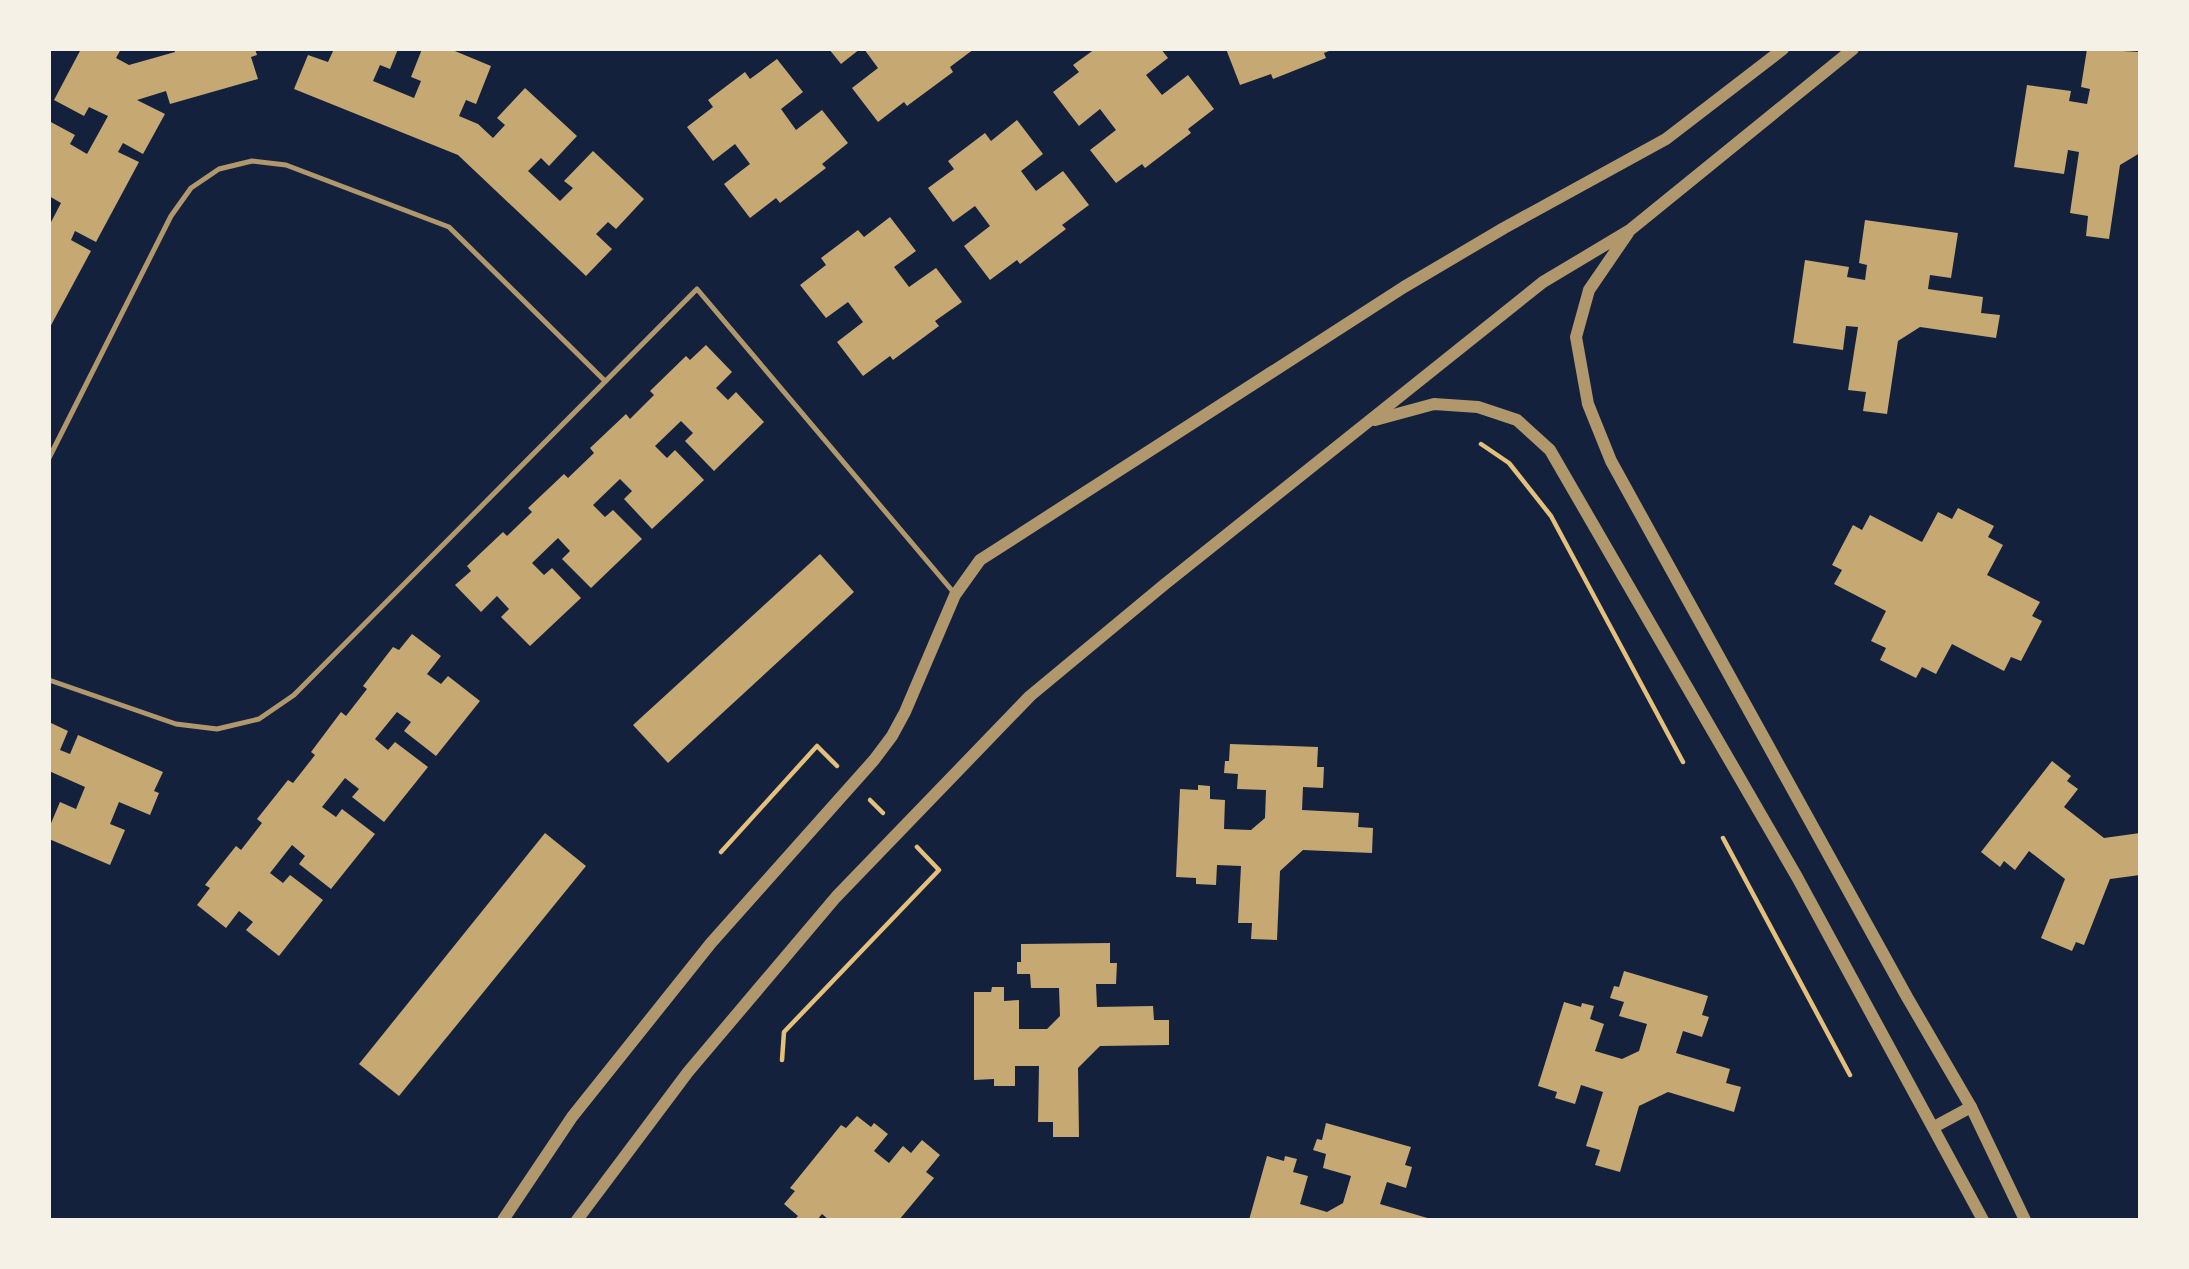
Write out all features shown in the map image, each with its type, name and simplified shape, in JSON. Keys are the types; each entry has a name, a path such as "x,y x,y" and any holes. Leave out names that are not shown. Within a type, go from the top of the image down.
{"street":[{"path":"503,1220 572,1117 711,943 874,760 892,736 955,595 980,559 1404,287 1665,139 1783,49"},
{"path":"577,1220 688,1072 836,897 1030,696 1175,575 1543,282 1630,230 1853,49"},
{"path":"1630,230 1590,290 1576,337 1588,404 1618,473 1907,998 1970,1107 2025,1220"},
{"path":"1371,421 1434,404 1478,407 1517,420 1550,450 1797,877 1983,1220"},
{"path":"1934,1126 1970,1107"}],"lane":[{"path":"49,458 171,216 191,188 219,169 252,160 286,165 449,227 605,381"},
{"path":"49,680 176,724 217,729 259,719 294,695 696,289 955,595"}],"path":[{"path":"1481,444 1509,463 1551,516 1683,762"},
{"path":"721,852 817,746 845,775"},
{"path":"864,793 892,822"},
{"path":"1723,838 1850,1075"},
{"path":"782,1060 784,1032 939,870 911,841"}],"building":[{"path":"81,49 121,49 116,58 129,65 175,52 174,49 255,49 257,55 251,57 258,79 170,104 166,91 137,100 165,114 143,154 123,143 118,152 139,162 96,242 75,231 71,240 91,251 49,329 49,226 61,203 49,196 49,121 75,135 70,144 87,154 108,116 89,107 84,116 54,100"},
{"path":"334,49 398,49 390,69 380,65 373,81 414,98 421,81 411,77 422,49 450,49 491,66 476,104 466,100 459,116 478,124 493,138 505,125 497,118 525,88 577,136 549,166 541,158 528,171 560,201 573,188 564,181 593,151 644,199 616,229 608,222 596,234 612,249 586,276 458,155 294,89 308,55 328,62"},
{"path":"829,49 860,49 841,64"},
{"path":"864,49 974,49 950,67 953,72 907,106 904,102 878,122 852,88 878,68"},
{"path":"1095,49 1161,49 1168,58 1146,75 1162,95 1188,75 1214,109 1188,129 1191,133 1145,168 1142,164 1116,183 1090,150 1116,130 1100,109 1079,126 1053,92 1079,72 1073,65"},
{"path":"1226,49 1334,49 1324,53 1326,58 1273,79 1271,74 1240,85"},
{"path":"2087,49 2140,52 2140,153 2120,165 2109,239 2086,236 2088,216 2070,213 2079,152 2068,150 2064,174 2014,167 2027,85 2071,91 2069,101 2087,104 2090,89 2081,87"},
{"path":"777,59 803,92 781,109 796,130 822,110 848,143 822,164 826,168 780,203 776,198 750,218 724,184 750,164 735,144 713,161 687,127 713,107 708,100 745,72 750,79"},
{"path":"1017,120 1043,154 1021,171 1036,191 1063,171 1089,205 1062,225 1066,229 1020,264 1017,260 990,280 964,246 990,226 975,206 953,222 928,188 954,169 948,161 985,133 991,141"},
{"path":"890,217 916,251 894,267 909,287 936,268 962,302 935,321 939,326 893,360 890,356 863,376 837,342 863,322 848,302 826,318 800,285 826,265 821,258 858,230 864,237"},
{"path":"1865,220 1958,233 1951,278 1930,275 1928,289 1983,297 1981,313 2000,315 1996,338 1920,327 1898,341 1887,414 1863,411 1866,392 1848,390 1858,327 1846,326 1843,350 1793,343 1805,260 1849,267 1847,277 1865,280 1867,265 1859,263"},
{"path":"706,345 732,372 716,388 728,400 736,392 764,422 714,471 685,441 693,433 681,421 655,446 667,458 675,450 704,480 652,529 624,499 632,491 620,479 593,505 605,517 613,510 642,539 591,588 562,559 570,551 558,538 532,563 544,575 552,568 581,598 530,646 501,617 509,609 497,596 481,612 455,585 471,571 467,566 503,532 507,536 532,512 528,508 564,474 568,478 594,453 590,448 626,414 630,419 654,395 650,391 686,356 690,360"},
{"path":"1958,508 1994,526 1988,537 2003,545 1987,575 2040,602 2032,616 2042,621 2021,661 2011,657 2004,671 1952,644 1936,674 1922,667 1916,678 1880,660 1886,648 1871,641 1886,611 1834,584 1842,570 1832,565 1853,525 1862,530 1870,515 1922,542 1938,512 1952,519"},
{"path":"820,554 854,592 668,763 633,725"},
{"path":"412,634 441,656 427,674 441,684 448,676 480,701 436,756 404,731 411,722 397,712 375,739 388,750 395,742 428,767 384,822 352,797 359,789 345,778 322,807 336,817 342,809 375,834 331,889 299,864 305,856 292,845 270,873 283,883 290,875 323,900 279,956 246,930 253,922 239,911 226,928 197,905 210,888 205,885 236,846 241,850 262,823 257,819 288,780 293,783 315,755 311,752 341,712 346,716 367,689 363,686 393,647 399,650"},
{"path":"49,722 68,731 60,750 70,754 78,735 163,772 154,791 159,793 150,815 119,802 110,824 125,830 110,865 49,839 49,828 60,802 76,809 85,787 49,771"},
{"path":"1230,744 1318,747 1317,767 1324,767 1323,788 1303,787 1302,810 1359,813 1358,827 1373,828 1372,853 1303,850 1280,871 1277,940 1251,939 1252,923 1238,923 1241,866 1217,865 1216,885 1196,884 1196,878 1176,877 1180,789 1198,790 1198,785 1210,786 1210,799 1225,800 1224,829 1251,830 1265,818 1266,790 1237,789 1238,774 1224,773 1225,761 1229,761"},
{"path":"2052,761 2071,776 2067,781 2078,789 2064,807 2104,838 2140,833 2140,875 2110,879 2084,945 2076,942 2072,951 2041,938 2065,879 2029,851 2015,870 2004,861 2000,867 1981,852"},
{"path":"545,833 586,866 399,1096 359,1064"},
{"path":"1110,943 1110,963 1117,963 1116,984 1096,984 1097,1007 1153,1006 1154,1020 1169,1020 1169,1045 1100,1046 1078,1068 1079,1137 1053,1137 1053,1122 1038,1122 1039,1066 1015,1066 1015,1086 994,1086 994,1079 974,1080 974,992 991,992 992,987 1004,987 1004,1001 1019,1000 1019,1029 1047,1029 1060,1016 1059,988 1031,988 1030,974 1017,974 1017,962 1021,962 1021,944"},
{"path":"1624,971 1708,996 1702,1015 1709,1017 1702,1037 1683,1031 1676,1053 1730,1069 1726,1083 1741,1087 1734,1112 1668,1092 1639,1106 1620,1172 1595,1165 1600,1150 1586,1146 1603,1092 1581,1085 1575,1104 1555,1098 1557,1092 1538,1086 1564,1002 1581,1007 1582,1003 1594,1006 1590,1019 1604,1024 1595,1051 1622,1059 1639,1051 1647,1024 1619,1016 1624,1002 1610,998 1614,986 1619,987"},
{"path":"857,1116 871,1127 874,1123 888,1134 874,1151 889,1163 903,1146 911,1153 922,1140 940,1155 926,1172 934,1178 899,1220 829,1220 822,1214 817,1220 794,1220 798,1216 784,1204 795,1191 790,1188 841,1125 846,1128"},
{"path":"1326,1123 1411,1147 1405,1165 1412,1167 1406,1188 1387,1182 1380,1204 1434,1220 1249,1220 1267,1156 1284,1161 1285,1156 1297,1159 1293,1172 1308,1176 1300,1204 1327,1212 1343,1203 1351,1176 1323,1168 1326,1154 1313,1150 1317,1139 1322,1140"}]}
